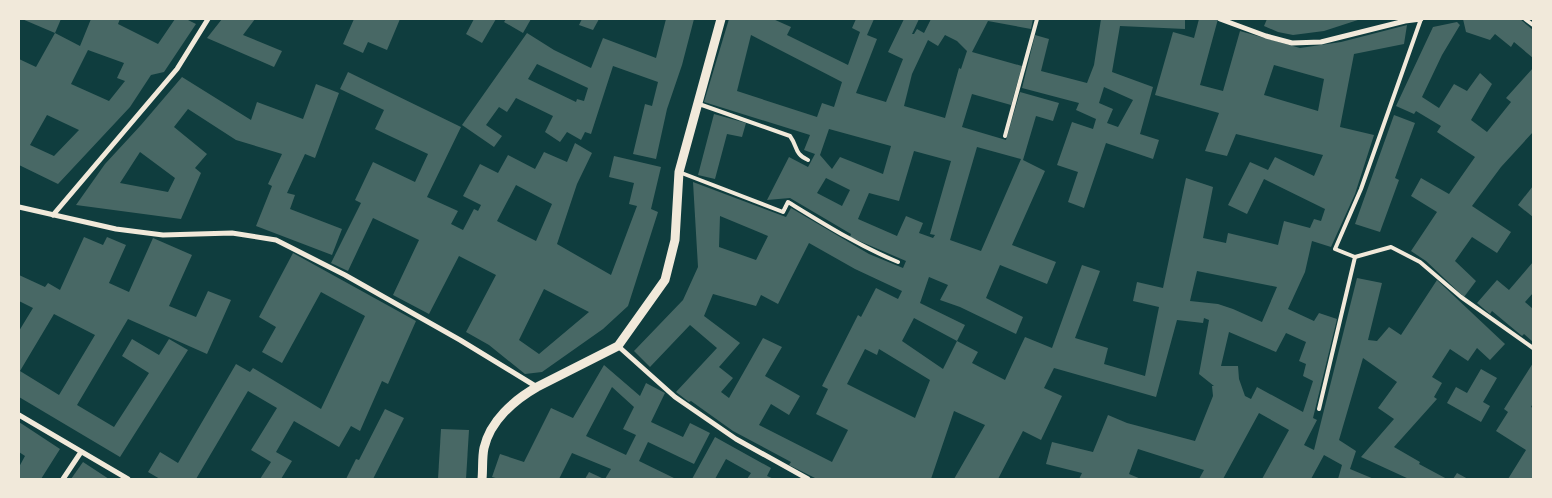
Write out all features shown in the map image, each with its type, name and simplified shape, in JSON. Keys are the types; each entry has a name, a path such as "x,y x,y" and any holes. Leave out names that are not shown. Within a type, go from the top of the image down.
{"street":[{"path":"53,215 177,68 208,19"},
{"path":"482,479 484,448 492,427 506,410 525,393 537,386 618,346 665,280 676,240 679,172 721,19"},
{"path":"1220,19 1266,36 1292,43 1321,42 1396,23 1421,19"},
{"path":"19,207 116,229 163,235 232,233 276,240 345,275 452,335 537,386"},
{"path":"618,346 690,408 736,440 808,479"},
{"path":"19,415 128,479"},
{"path":"63,479 81,452"}],"lane":[{"path":"1005,136 1037,19"},
{"path":"1421,19 1361,189 1335,249 1355,257 1391,247 1420,262 1462,297 1533,348"},
{"path":"1525,19 1533,25"},
{"path":"697,103 790,136 795,143 796,151 801,157 808,160"},
{"path":"679,172 783,212 788,202 844,236 898,262"},
{"path":"1319,409 1355,257"}],"building":[{"path":"22,19 61,19 55,33"},
{"path":"91,19 120,19 118,24 158,44 175,19 186,19 196,24 164,72 151,75 130,107 58,184 19,165 19,59 36,67 55,33 80,46","holes":["88,50 124,63 117,78 125,81 109,101 71,84","47,115 79,130 54,156 30,145"]},
{"path":"222,19 255,19 243,35 282,51 274,67 207,38"},
{"path":"354,19 400,19 387,50 368,42 363,53 343,44"},
{"path":"474,19 496,19 482,43 466,34"},
{"path":"506,19 531,19 523,33 504,22"},
{"path":"582,19 599,19 593,30 579,25"},
{"path":"666,19 694,19 682,65 667,109 656,159 633,154 645,104 652,106 658,82 613,66 591,134 585,132 581,140 567,132 560,142 545,132 553,116 516,98 507,112 499,107 486,125 502,136 494,147 462,125 527,33 554,50 591,68 603,38 656,58","holes":["537,64 588,88 584,101 577,99 576,102 528,79"]},
{"path":"729,19 773,19 791,27 787,35 848,65 860,32 852,28 856,19 874,19 867,35 877,39 856,93 886,102 903,59 888,52 904,19 919,19 912,34 914,34 917,29 924,33 931,19 1033,19 1031,29 988,21 972,52 1022,66 1011,105 972,94 962,127 1006,140 1020,92 1059,103 1053,121 1036,116 1023,160 1045,171 1012,245 1056,262 1047,284 1000,265 986,298 1023,317 1016,334 960,307 940,300 948,285 929,277 920,303 965,325 957,341 978,352 972,363 1005,380 1025,337 1052,348 1082,265 1100,271 1075,338 1108,348 1104,364 1145,376 1159,307 1133,301 1137,282 1163,288 1186,178 1213,187 1203,238 1226,243 1228,233 1278,245 1284,221 1310,228 1314,219 1321,221 1325,209 1264,179 1247,214 1228,205 1250,162 1268,170 1275,157 1314,176 1323,155 1236,134 1227,156 1205,151 1219,113 1155,95 1173,32 1194,38 1199,19 1218,19 1200,85 1223,91 1240,31 1300,48 1341,42 1407,25 1404,44 1354,54 1340,127 1374,135 1355,194 1331,247 1312,241 1305,272 1288,309 1314,321 1319,313 1337,319 1313,418 1317,420 1304,445 1314,450 1357,278 1382,283 1368,340 1377,341 1389,327 1401,335 1437,280 1505,344 1490,360 1477,348 1468,361 1450,349 1432,377 1442,383 1434,397 1437,399 1394,447 1420,462 1419,464 1447,479 1409,479 1361,457 1394,419 1378,408 1397,382 1363,358 1339,440 1356,451 1350,469 1374,479 1338,479 1342,465 1324,455 1311,479 1262,479 1289,430 1259,413 1223,479 1199,479 1204,470 1138,449 1129,474 1141,479 1079,479 1082,473 1046,464 1052,442 1093,452 1108,415 1127,423 1195,441 1213,396 1212,386 1214,386 1199,374 1209,320 1204,318 1203,323 1177,320 1156,397 1054,368 1044,388 1062,396 1041,440 1023,431 998,479 954,479 985,425 954,411 931,479 817,479 789,465 791,462 733,431 676,392 717,348 690,325 650,367 634,351 683,300 698,267 693,182 786,217 791,208 869,254 903,268 906,261 850,237 851,234 790,198 767,200 789,157 808,167 815,154 804,150 810,135 704,102","holes":["751,35 842,82 834,107 822,103 817,117 737,91","945,35 957,41 967,51 961,69 959,68 945,118 904,106 912,74 928,40 938,46","1274,65 1324,79 1318,111 1264,95","829,129 891,146 883,174 840,157 832,169 820,155","977,147 1021,159 981,251 950,240","914,151 951,161 930,234 935,235 933,238 919,233 923,223 906,216 897,236 858,219 869,193 899,201","826,178 850,190 842,206 817,193","720,216 768,236 756,260 719,247","809,243 855,269 902,291 898,299 876,288 861,317 858,315 822,386 828,389 816,414 848,430 832,462 759,425 771,404 789,415 800,396 765,376 782,347 763,338 729,398 721,392 733,378 719,367 740,343 704,316 713,294 756,306 761,295 778,304","1197,271 1277,287 1262,322 1218,304 1190,301","914,318 957,341 943,369 902,341","1229,332 1276,352 1286,333 1306,342 1299,361 1306,364 1303,376 1313,381 1303,412 1257,387 1251,399 1245,396 1239,379 1238,366 1221,366","865,349 877,355 879,349 930,380 915,418 847,384"]},
{"path":"1101,19 1185,19 1185,29 1120,26 1112,72 1153,87 1140,134 1159,140 1153,159 1106,143 1084,208 1068,202 1078,172 1057,165 1072,122 1093,129 1096,119 1076,110 1079,103 1022,88 1035,35 1049,39 1041,71 1087,83 1094,65","holes":["1104,87 1133,100 1118,127 1107,123 1113,109 1099,103"]},
{"path":"1267,19 1361,19 1324,31 1293,35 1278,32 1264,26"},
{"path":"1463,19 1520,19 1533,30 1533,58 1514,42 1511,47 1495,34 1490,40 1466,32"},
{"path":"1457,22 1460,25 1442,55 1422,97 1439,108 1454,84 1467,91 1480,73 1492,84 1471,120 1487,132 1511,102 1506,98 1533,68 1533,132 1501,167 1472,206 1511,232 1497,253 1472,237 1455,261 1476,281 1464,297 1426,261 1411,251 1437,212 1411,196 1421,178 1449,194 1475,157 1437,132 1441,126 1416,111 1414,114 1396,106 1433,27"},
{"path":"348,72 461,127 427,197 458,211 451,224 463,230 474,209 478,211 481,205 463,196 480,164 498,173 508,155 535,169 544,152 567,162 575,143 592,153 577,184 557,244 611,275 637,206 629,204 634,183 609,177 614,156 661,167 651,209 658,212 628,306 603,329 542,372 525,374 489,345 466,332 496,275 459,256 429,314 393,295 419,240 373,218 348,271 331,263 361,203 355,200 373,162 415,182 428,154 375,129 384,110 340,89","holes":["516,185 552,204 536,241 497,221","544,289 589,312 539,354 519,340"]},
{"path":"182,77 251,120 257,102 303,119 316,84 339,93 315,158 305,154 287,193 295,195 290,209 342,229 332,255 256,226 272,186 268,184 282,154 236,140 188,109 174,127 207,154 195,168 201,173 181,219 76,205 105,164","holes":["140,152 175,178 168,192 120,183"]},
{"path":"714,114 746,123 742,137 727,134 715,179 698,175"},
{"path":"1394,115 1415,123 1395,178 1399,180 1380,232 1355,224"},
{"path":"1533,186 1533,217 1518,205"},
{"path":"84,237 103,245 107,237 126,245 109,283 129,292 153,238 192,255 169,306 196,317 208,291 231,300 207,354 128,319 77,405 114,427 149,373 122,356 132,339 159,355 169,339 188,350 120,457 19,397 19,331 33,308 19,301 19,275 45,287 48,283 60,290","holes":["54,314 95,335 59,395 20,371"]},
{"path":"293,253 416,321 388,384 382,381 360,431 351,426 339,447 294,421 276,452 292,461 281,479 260,479 271,462 251,450 277,408 248,391 196,479 160,479 148,472 160,452 178,463 236,364 250,372 253,368 321,409 365,316 321,292 282,363 262,352 276,327 259,317"},
{"path":"1533,262 1533,293 1525,302 1533,309 1533,342 1524,334 1522,336 1492,311 1490,314 1477,303 1497,280 1509,290"},
{"path":"1533,363 1533,403 1531,407 1533,408 1533,479 1508,479 1526,450 1496,431 1508,412 1504,409"},
{"path":"604,365 640,396 646,383 665,393 651,422 683,437 690,423 710,433 694,464 648,442 639,461 676,479 605,479 611,469 572,453 559,479 499,479 492,477 500,454 524,462 551,408 573,418","holes":["612,387 634,407 623,429 636,435 626,455 586,436"]},
{"path":"1481,369 1497,378 1483,402 1490,406 1481,422 1447,403 1456,387 1467,393"},
{"path":"385,409 404,418 373,479 346,479 356,459 359,460"},
{"path":"19,422 60,449 41,479 19,479 19,467 25,456 19,452"},
{"path":"441,429 469,430 466,479 438,479"},
{"path":"715,437 771,468 767,476 774,479 747,479 751,473 726,459 715,479 692,479"},
{"path":"83,462 109,479 71,479"},
{"path":"589,472 604,479 585,479"},
{"path":"1457,473 1468,479 1453,479"}]}
